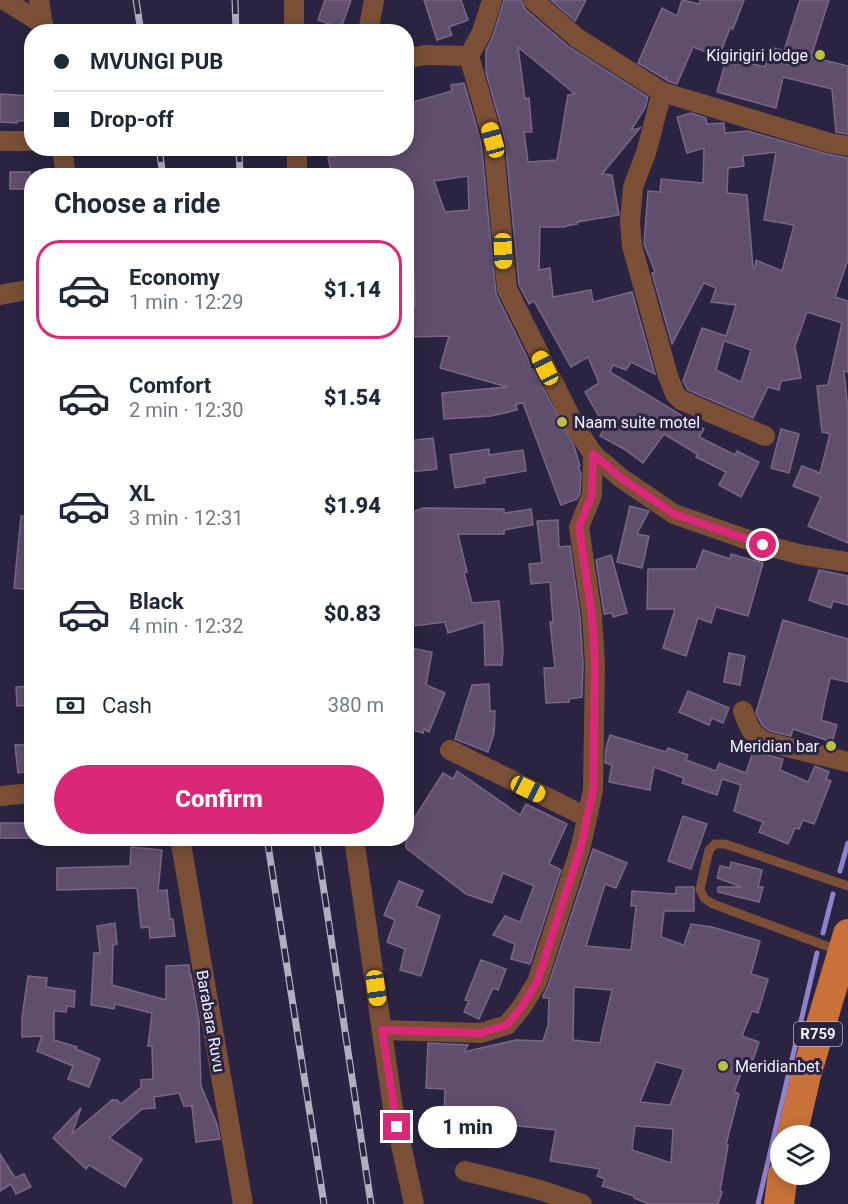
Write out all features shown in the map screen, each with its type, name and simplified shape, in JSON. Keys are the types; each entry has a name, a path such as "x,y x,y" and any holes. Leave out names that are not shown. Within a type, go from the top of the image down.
{"main road":[{"name":"R759","path":"795,1125 806,1075 845,943"},
{"path":"779,1204 782,1185"}],"street":[{"path":"4,0 38,24"},
{"path":"39,0 43,24"},
{"path":"294,0 296,24"},
{"path":"370,24 374,0"},
{"path":"492,0 482,32 469,56 493,140 507,289 576,428 593,454 621,478 674,514 763,545 803,555 848,562"},
{"path":"533,0 577,38 662,92 830,143 848,146"},
{"path":"414,57 425,55 469,56"},
{"path":"662,92 633,187 630,222 632,246 668,376 675,394 681,400 765,436"},
{"path":"0,141 24,141"},
{"path":"0,295 24,290"},
{"path":"382,1030 481,1033 507,1025 537,982 581,846 593,790 595,664 592,616 579,527 592,495 593,454"},
{"path":"743,711 752,733 766,742 848,762"},
{"path":"450,750 588,817"},
{"path":"0,796 24,794"},
{"name":"Barabara Ruvu","path":"181,846 243,1204"},
{"path":"355,846 393,1108 414,1204"},
{"path":"465,1171 540,1190 582,1204"}],"lane":[{"path":"845,943 713,904 704,898 700,889 709,850 715,844 725,844 848,886"}],"building":[{"path":"325,0 351,0 342,24 330,24 318,20"},
{"path":"424,0 461,0 468,20 449,27 452,35 437,40"},
{"path":"504,0 521,0 525,9 569,47 648,97 645,108 631,130 640,128 602,174 612,175 619,215 577,222 577,224 565,227 540,227 539,270 550,268 553,297 591,290 593,302 632,292 655,374 631,362 626,370 613,365 610,372 704,429 699,437 735,455 737,451 759,462 741,497 719,485 726,472 696,457 697,454 664,434 643,463 600,436 605,427 585,392 599,383 588,357 571,367 534,301 529,304 519,285 505,139 486,73 486,50 493,36","holes":["518,47 575,94 568,95 557,160 528,162 524,132 532,132 529,98 525,99"]},
{"path":"551,0 586,0 575,21"},
{"path":"682,0 699,4 700,0 744,0 719,57 693,47 677,84 667,81 666,77 665,79 638,63 662,8 677,16"},
{"path":"800,0 829,0 811,57 848,66 848,134 836,132 832,89 783,77 776,108 717,92 727,57 765,67 770,47 784,51"},
{"path":"464,83 481,142 496,294 531,369 574,446 580,466 578,467 581,473 580,493 577,499 561,505 523,403 516,404 517,410 491,416 444,419 442,393 507,387 440,368 449,336 414,337 414,168 330,168 328,157 333,156 414,156 414,102 452,91 451,85","holes":["468,176 469,210 445,212 434,181"]},
{"path":"0,94 24,96 24,121 0,122"},
{"path":"691,113 706,118 707,124 724,123 725,133 748,131 848,158 848,260 835,297 848,301 848,372 844,371 848,410 848,543 808,526 821,497 793,486 802,466 820,473 830,434 822,432 817,386 828,385 842,323 807,312 795,346 801,378 781,381 779,390 768,387 753,418 688,390 683,381 702,328 726,336 736,305 711,302 716,288 704,283 672,344 652,273 655,272 644,244 648,191 660,192 661,179 703,183 704,148 687,153 677,117","holes":["776,152 764,220 794,225 782,271 756,260 755,268 753,268 747,195 727,193 728,168 744,166 743,156","724,341 751,350 741,382 716,370"]},
{"path":"10,172 24,172 24,189 10,189"},
{"path":"781,429 799,434 789,473 771,468"},
{"path":"433,438 437,469 414,472 414,440"},
{"path":"489,449 489,455 523,450 526,471 484,478 485,483 455,488 450,455"},
{"path":"630,506 649,511 637,534 649,536 642,568 617,562"},
{"path":"424,508 504,509 504,513 531,509 533,525 504,530 504,534 458,534 467,572 464,573 472,603 499,601 502,665 485,665 484,622 448,633 445,622 414,626 414,511"},
{"path":"21,516 24,516 24,589 14,588"},
{"path":"558,520 559,547 570,546 580,617 583,664 582,697 569,699 569,702 546,703 544,668 555,668 550,622 553,622 550,582 531,584 529,564 542,563 537,521"},
{"path":"703,550 730,559 731,554 763,563 748,616 716,607 711,623 698,618 686,656 663,648 675,609 647,609 648,569 696,569"},
{"path":"611,555 627,613 613,617 612,613 604,614 596,560"},
{"path":"819,570 848,576 848,605 833,601 831,608 809,600"},
{"path":"783,620 848,639 848,682 830,678 821,720 837,725 832,742 793,729 791,736 770,731 762,725 756,713"},
{"path":"414,649 432,652 426,685 445,693 429,732 424,729 423,733 414,730"},
{"path":"729,653 745,656 740,685 724,682"},
{"path":"489,684 490,711 495,711 494,733 488,752 455,739 472,685"},
{"path":"24,686 24,706 17,706 16,687"},
{"path":"688,691 729,708 723,723 712,718 709,725 679,712"},
{"path":"610,735 666,752 668,748 688,755 686,760 716,771 719,763 746,773 754,749 783,759 780,770 808,782 815,766 829,772 826,779 831,781 814,824 803,820 799,829 795,828 788,844 759,832 763,822 734,811 741,785 722,779 717,795 682,783 684,778 654,767 650,790 609,782 612,765 605,763"},
{"path":"24,744 24,772 18,773 15,745"},
{"path":"457,771 520,815 526,804 567,824 549,864 561,870 530,964 511,959 515,944 493,935 505,916 520,922 534,886 503,873 492,903 466,894 406,848 406,846 414,846 414,818 443,773 453,779"},
{"path":"683,816 707,824 691,869 668,861"},
{"path":"0,823 24,823 24,838 0,838"},
{"path":"131,847 162,850 158,891 167,890 170,919 173,919 175,936 150,938 149,927 141,928 137,888 57,890 57,868 130,866"},
{"path":"593,849 627,863 616,888 605,884 586,946 631,950 636,906 631,906 632,891 676,894 676,887 694,887 694,911 664,911 661,937 684,945 691,924 712,927 760,941 751,974 768,979 758,1013 752,1011 742,1036 759,1042 753,1060 747,1058 734,1092 739,1094 726,1145 728,1145 720,1191 722,1192 718,1204 649,1204 634,1196 602,1186 605,1179 597,1176 600,1169 550,1161 556,1130 444,1118 445,1089 426,1088 428,1043 468,1045 464,1052 516,1040 543,1041 548,1026 549,998 543,998 543,996","holes":["574,987 612,990 600,1043 573,1040","656,1062 684,1069 670,1105 640,1102","635,1126 673,1129 671,1163 632,1150"]},
{"path":"731,862 762,870 758,887 763,887 759,902 718,892 718,887 742,887 717,878 720,866 730,868"},
{"path":"399,881 423,891 416,906 440,916 421,976 400,970 405,949 387,942 395,920 384,915"},
{"path":"115,923 117,944 113,945 112,985 166,1000 166,966 189,965 199,1020 201,1086 217,1124 220,1139 196,1142 192,1107 194,1106 184,1106 179,1093 154,1097 155,1108 142,1109 109,1138 142,1159 125,1187 89,1165 86,1169 53,1138 81,1108 72,1134 112,1100 117,1100 121,1104 141,1087 141,1080 153,1079 152,1046 148,1046 152,1013 115,1004 114,1009 91,1005 94,953 100,953 97,926"},
{"path":"481,960 506,969 498,990 493,988 479,1019 464,1012 469,1001 465,1000"},
{"path":"28,976 47,978 46,987 75,991 74,1007 67,1006 66,1012 54,1011 54,1040 77,1047 76,1049 100,1059 89,1087 68,1079 73,1066 37,1051 42,1036 22,1037 22,1017"},
{"path":"0,1154 15,1178 24,1174 31,1187 16,1194 11,1184 0,1191"}],"waterway":[{"path":"840,871 848,843"},
{"path":"823,933 833,894"},
{"path":"758,1204 817,953"}],"railway":[{"path":"136,0 140,24"},
{"path":"235,0 236,24"},
{"path":"160,156 162,168"},
{"path":"239,156 240,168"},
{"path":"268,846 324,1204"},
{"path":"317,846 371,1204"}],"place":[{"name":"Kigirigiri lodge","path":"820,55"},
{"name":"Naam suite motel","path":"562,422"},
{"name":"Meridian bar","path":"831,746"},
{"name":"Meridianbet","path":"723,1066"}],"route":[{"path":"397,1127 382,1030 481,1033 507,1025 537,982 581,846 593,790 595,664 592,616 579,522 592,495 593,454 621,478 674,514 763,545"}]}
